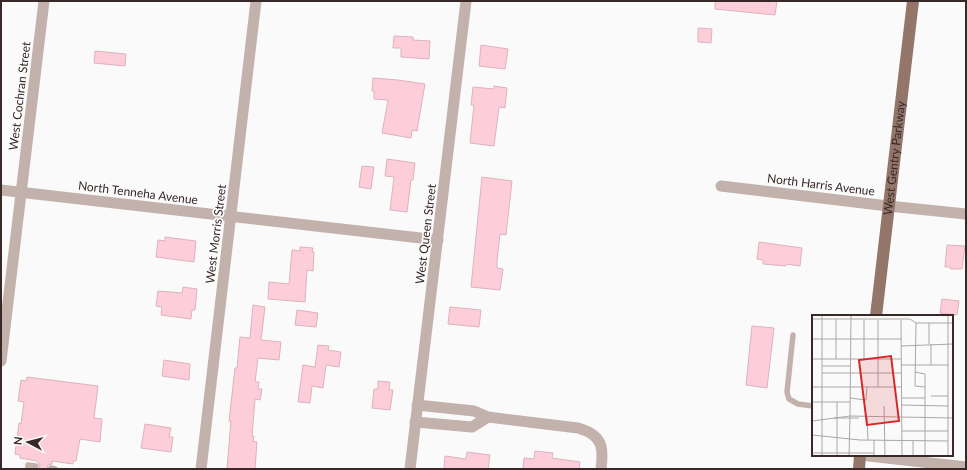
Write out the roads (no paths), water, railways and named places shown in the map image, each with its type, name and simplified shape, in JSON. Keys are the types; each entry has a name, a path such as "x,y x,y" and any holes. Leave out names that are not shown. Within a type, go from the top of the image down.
{"main road":[{"name":"West Gentry Parkway","path":"876,315 913,1"},
{"path":"859,469 860,456"}],"street":[{"name":"West Cochran Street","path":"1,361 44,1"},
{"name":"West Morris Street","path":"201,469 256,1"},
{"name":"West Queen Street","path":"410,469 466,1"},
{"name":"North Harris Avenue","path":"721,186 966,214"},
{"name":"North Tenneha Avenue","path":"1,190 438,240"},
{"path":"417,405 474,411 488,417 578,428 588,431 597,437 602,445 603,456 601,469"},
{"path":"415,422 472,427 488,417"},
{"path":"869,456 966,467"}],"lane":[{"path":"793,335 787,392 789,399 798,404 812,406"},
{"path":"28,469 28,465 36,466"},
{"path":"51,468 55,469"}]}
